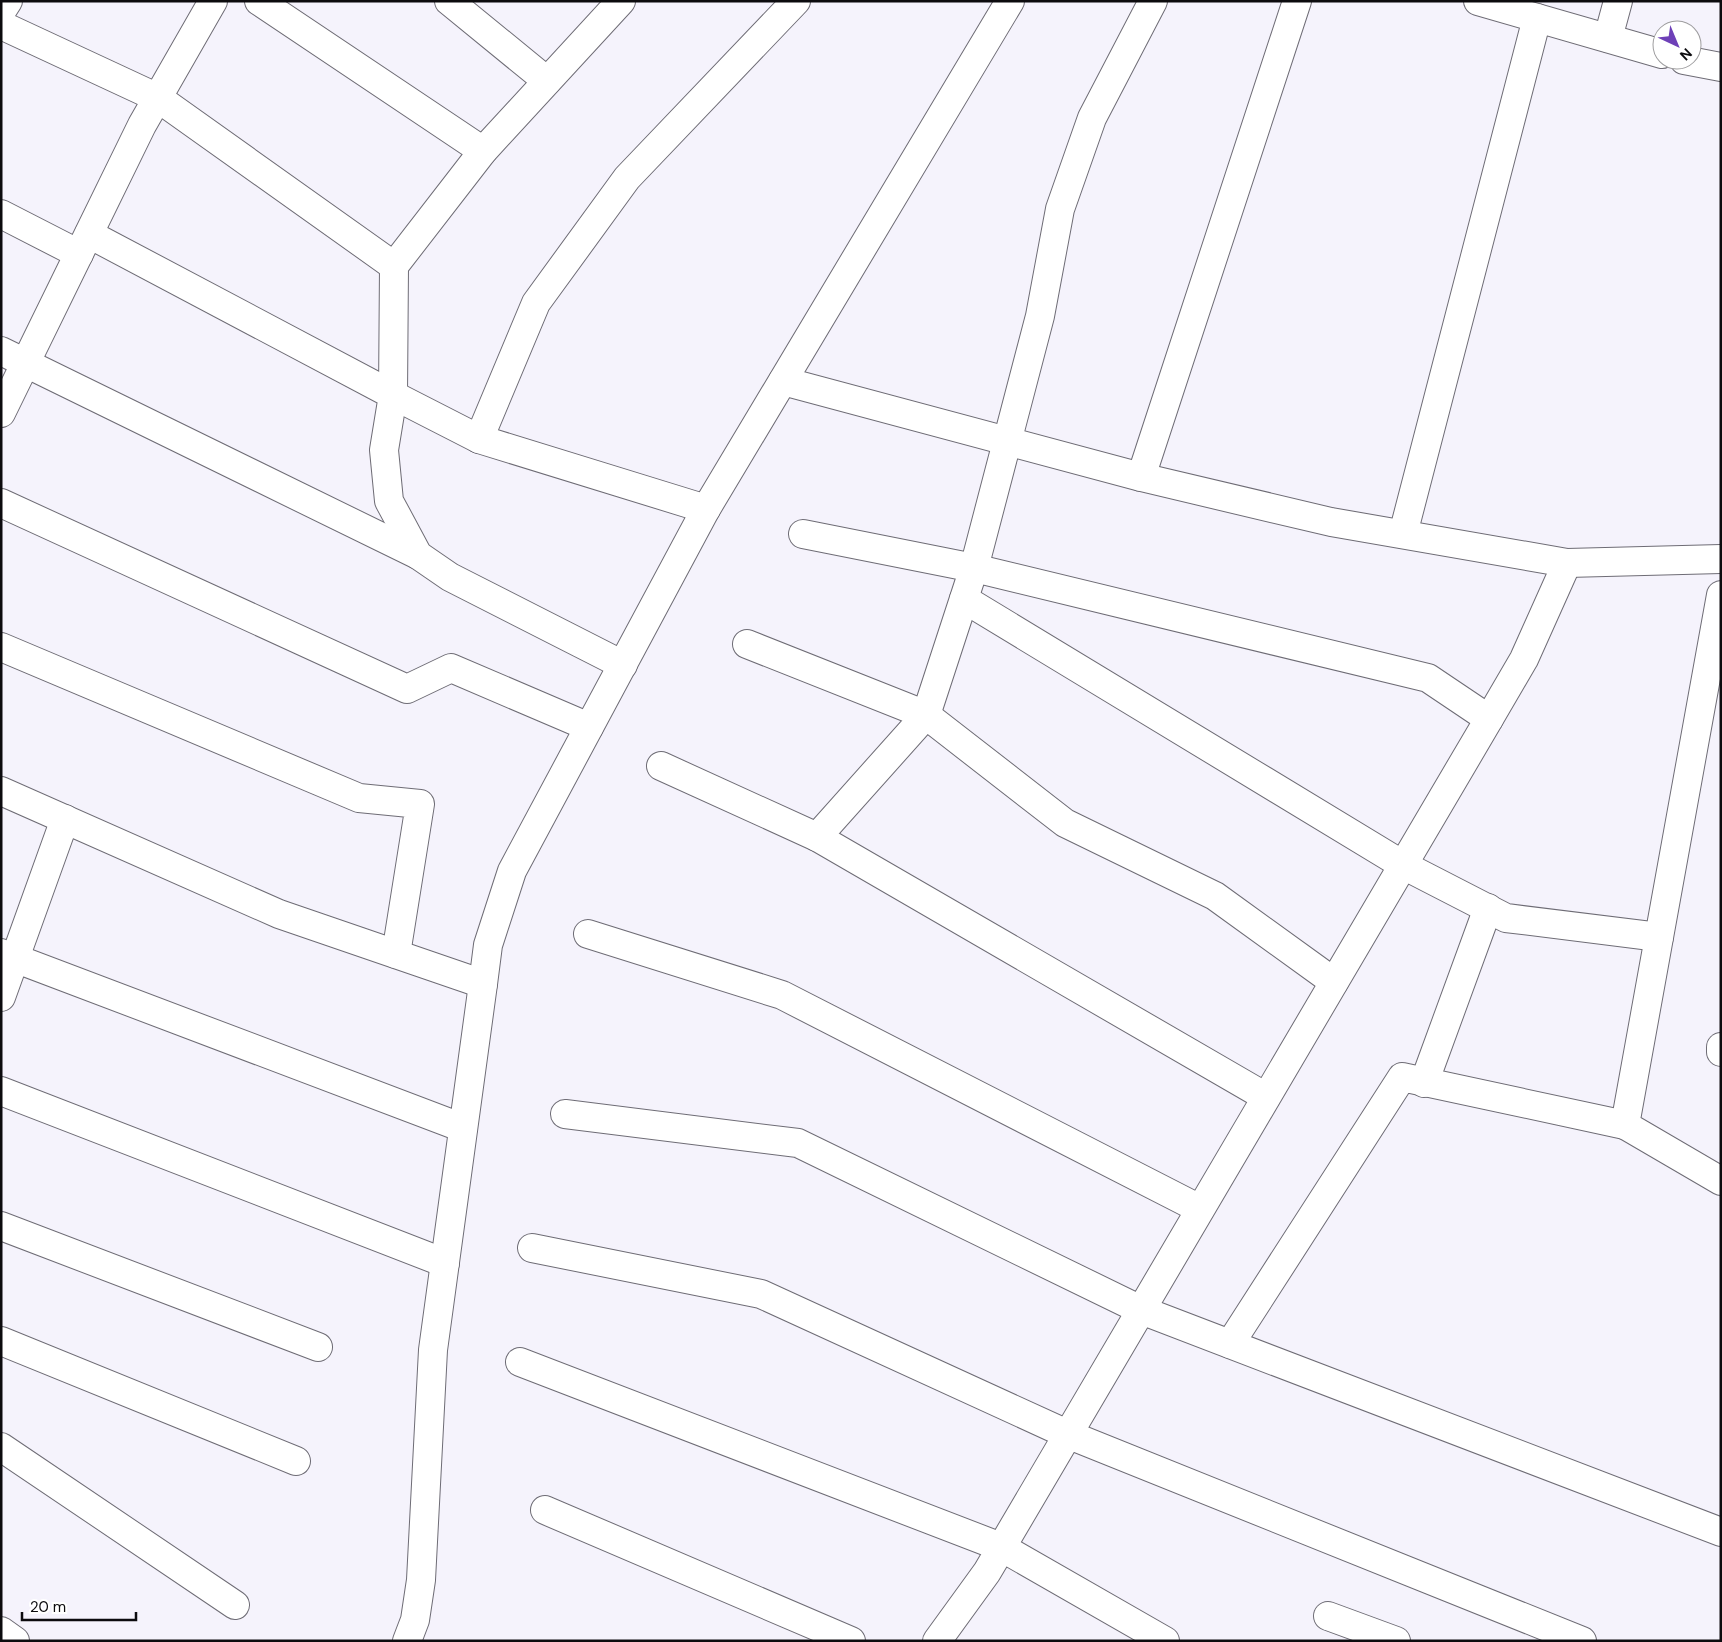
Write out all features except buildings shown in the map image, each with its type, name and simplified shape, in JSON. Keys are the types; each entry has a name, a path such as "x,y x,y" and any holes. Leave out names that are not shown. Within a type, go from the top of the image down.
{"street":[{"path":"1,12 8,1"},
{"path":"1,413 142,125 213,1"},
{"path":"258,1 483,151"},
{"path":"449,1 547,82"},
{"path":"418,555 389,502 384,450 394,395 394,266 483,151 621,1"},
{"path":"479,439 536,303 553,279 627,178 796,1"},
{"path":"407,1641 415,1620 421,1580 433,1350 463,1128 488,945 512,871 706,509 1010,1"},
{"path":"817,837 926,715 974,568 1008,441 1040,316 1060,208 1092,118 1152,1"},
{"path":"1141,477 1297,1"},
{"path":"1478,1 1652,51"},
{"path":"1608,38 1618,1"},
{"path":"1403,534 1537,18"},
{"path":"1,25 158,98 394,266"},
{"path":"1702,62 1720,65"},
{"path":"1,214 84,244 394,395 479,439 706,509"},
{"path":"1,351 418,555 450,577 623,665"},
{"path":"783,381 1141,477 1331,522 1567,563 1721,559"},
{"path":"1,503 407,689 451,668 589,727"},
{"path":"803,534 974,568 1428,678 1489,719"},
{"path":"937,1641 987,1572 1489,719 1524,659 1567,563"},
{"path":"1625,1125 1721,595"},
{"path":"964,600 1402,865 1506,918 1659,938"},
{"path":"747,644 926,715 1064,823 1214,896 1334,982"},
{"path":"1,646 359,798 420,804 396,954"},
{"path":"661,766 817,837 1266,1097"},
{"path":"1,790 279,914 483,984"},
{"path":"1,997 8,956 66,819"},
{"path":"1424,1082 1488,908"},
{"path":"588,934 782,996 1200,1209"},
{"path":"8,956 463,1128"},
{"path":"1721,1047 1721,1052"},
{"path":"1230,1344 1402,1077 1625,1125 1721,1181"},
{"path":"1,1091 445,1263"},
{"path":"565,1114 798,1143 1142,1310 1721,1532"},
{"path":"1,1226 318,1347"},
{"path":"532,1248 761,1294 1067,1434 1582,1641"},
{"path":"1,1341 296,1462"},
{"path":"520,1362 1001,1547 1166,1641"},
{"path":"1,1446 235,1605"},
{"path":"546,1510 852,1641"},
{"path":"1328,1616 1396,1641"},
{"path":"1,1631 15,1641"}]}
